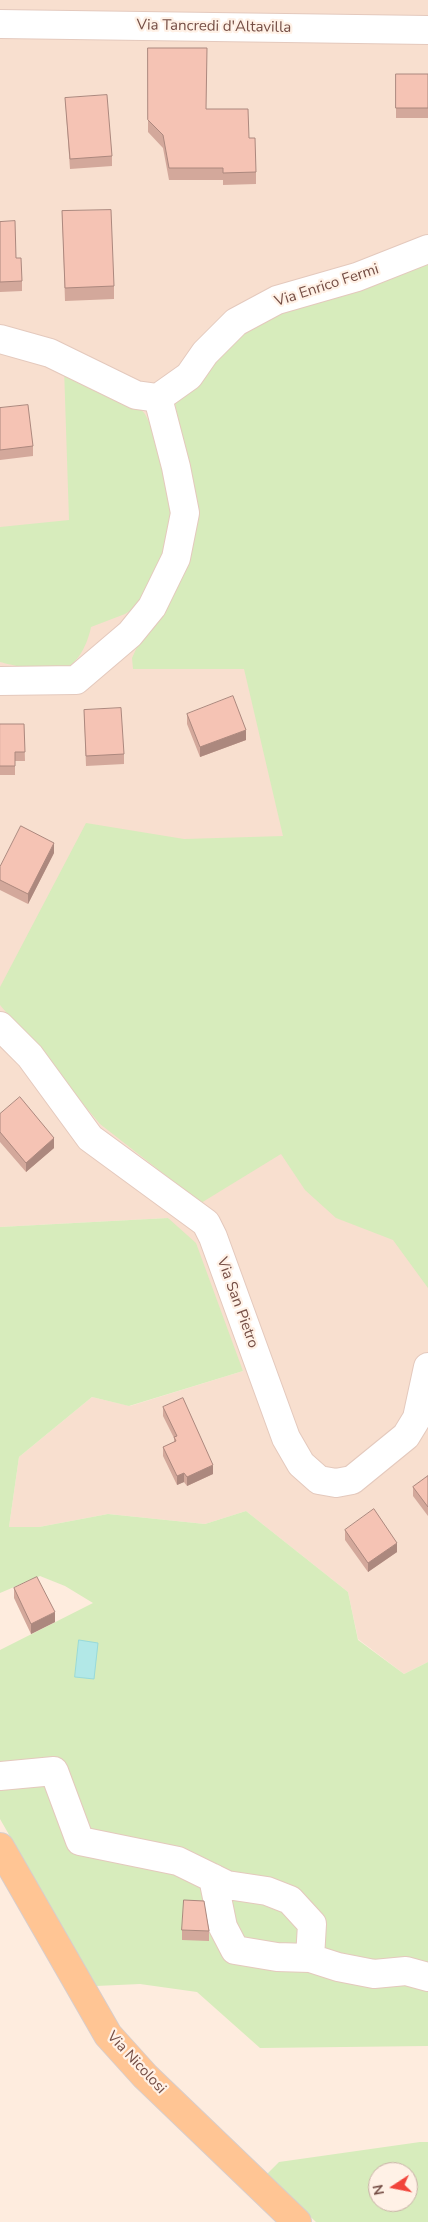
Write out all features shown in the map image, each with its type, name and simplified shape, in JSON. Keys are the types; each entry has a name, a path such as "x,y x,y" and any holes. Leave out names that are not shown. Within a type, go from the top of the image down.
{"main road":[{"name":"Via Nicolosi","path":"0,1847 108,2035 145,2076 297,2222"}],"street":[{"name":"Via Tancredi d'Altavilla","path":"0,24 428,30"},
{"name":"Via Enrico Fermi","path":"158,398 189,376 205,353 236,322 277,300 357,277 428,249"},
{"path":"0,339 50,353 136,395 158,398 176,467 185,513 176,558 152,607 130,634 76,680 0,681"},
{"name":"Via San Pietro","path":"0,1026 30,1056 90,1138 206,1223 213,1237 286,1438 300,1464 320,1480 336,1483 352,1480 406,1436 417,1418 428,1367"},
{"path":"0,1776 54,1771 80,1841 178,1861 227,1885 266,1891 290,1900 312,1924 310,1958"},
{"path":"213,1878 224,1927 235,1950 277,1957 310,1958 338,1967 374,1974 406,1971 428,1977"}],"shaded area":[{"path":"0,0 428,0 428,1662 404,1674 358,1639 348,1592 246,1511 205,1524 108,1514 39,1527 9,1527 19,1457 92,1397 130,1406 243,1371 168,1218 0,1227"}],"green space":[{"path":"428,260 428,1288 393,1240 336,1218 305,1190 281,1154 201,1203 100,1124 0,1005 0,987 86,823 184,839 283,836 244,669 133,669 132,658 143,634 187,464 175,404 253,320"},
{"path":"64,368 136,404 145,414 157,438 175,504 171,542 139,605 125,614 91,627 82,652 69,666 57,670 40,670 0,662 0,527 69,520"},
{"path":"168,1218 196,1243 243,1371 129,1406 92,1397 19,1457 9,1527 39,1527 108,1514 205,1524 246,1511 348,1592 358,1640 404,1674 428,1662 428,2046 260,2048 197,1992 140,1984 96,1986 0,1819 0,1650 93,1603 65,1586 40,1576 0,1593 0,1227"},
{"path":"428,2142 428,2222 316,2222 266,2175 279,2162"}],"water":[{"path":"79,1640 98,1643 94,1679 75,1677"}],"building":[{"path":"148,48 207,48 206,109 248,109 249,138 255,138 256,172 223,173 223,168 169,168 163,135 148,120"},
{"path":"396,74 428,74 428,108 396,108"},
{"path":"107,95 112,156 70,159 65,98"},
{"path":"111,210 114,286 65,288 62,211"},
{"path":"15,221 16,258 21,258 22,281 0,282 0,222"},
{"path":"28,405 33,446 0,450 0,408"},
{"path":"233,696 246,730 200,747 187,714"},
{"path":"121,708 124,754 86,756 84,710"},
{"path":"0,724 24,724 25,752 15,752 15,766 0,766"},
{"path":"21,826 54,843 28,894 0,880 0,867"},
{"path":"20,1097 54,1138 26,1163 0,1132 0,1114"},
{"path":"183,1398 213,1465 187,1477 184,1473 177,1476 163,1447 176,1441 174,1437 177,1436 163,1407"},
{"path":"428,1476 428,1507 413,1487"},
{"path":"374,1509 397,1543 368,1563 345,1530"},
{"path":"37,1577 55,1612 31,1624 14,1588"},
{"path":"184,1900 204,1901 209,1931 182,1930"}]}
